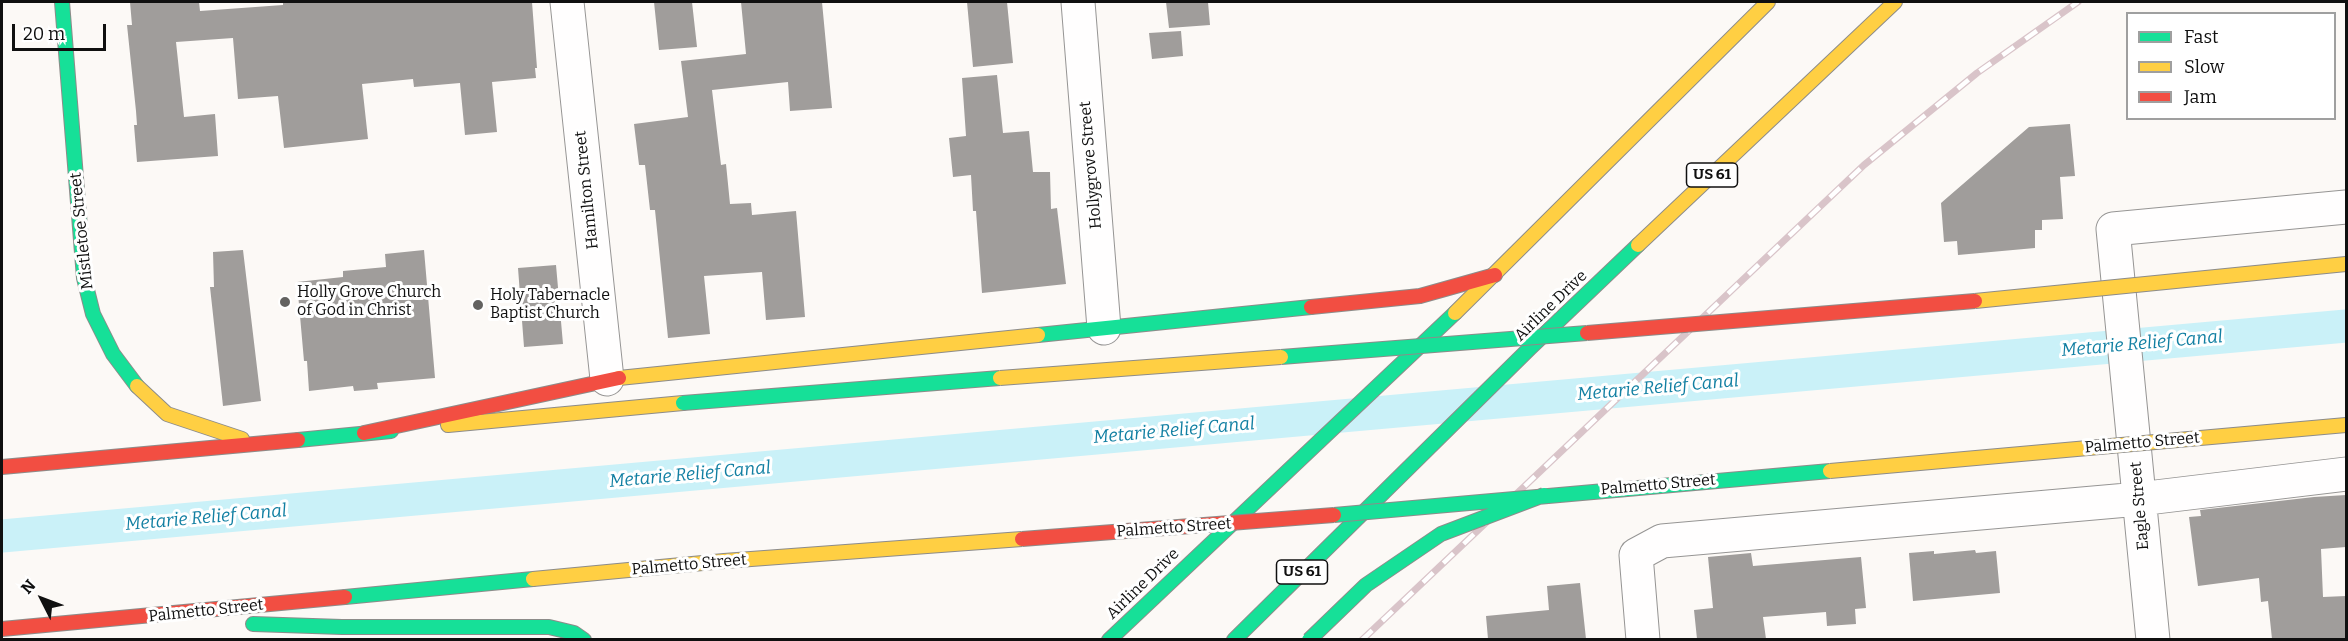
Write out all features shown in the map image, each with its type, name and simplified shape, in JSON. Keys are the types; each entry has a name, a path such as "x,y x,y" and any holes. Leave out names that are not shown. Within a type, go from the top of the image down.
{"main road":[{"name":"Mistletoe Street","path":"62,2 84,278 93,314 113,354 140,390 167,414 255,443"},
{"name":"Airline Drive","path":"1109,639 1495,275 1768,2"},
{"name":"Airline Drive","path":"1234,639 1530,348 1895,2"},
{"path":"2,467 683,403 1910,308 2346,264"},
{"path":"364,433 608,379 1420,296 1495,275"},
{"name":"Palmetto Street","path":"2,629 120,629 533,579 724,561 1251,522 2346,425"},
{"path":"1309,639 1366,585 1441,534 1544,495"},
{"path":"120,629 231,623 342,627 549,627 574,633 584,639"}],"street":[{"name":"Hamilton Street","path":"567,2 608,379"},
{"name":"Hollygrove Street","path":"1078,2 1104,328"},
{"name":"Eagle Street","path":"2153,639 2113,229 2346,207"},
{"path":"1643,639 1636,555 1662,542 2139,499 2346,474"}],"building":[{"path":"130,2 199,2 200,11 283,5 283,2 532,2 536,78 492,82 497,132 465,135 460,83 414,87 413,79 362,84 368,139 284,148 278,96 238,99 233,38 176,42 184,117 215,114 218,156 137,162 134,125 137,125 136,111 127,25 132,25"},
{"path":"654,2 692,2 697,47 659,50"},
{"path":"741,2 822,2 832,108 790,111 788,82 712,90 721,165 726,164 730,204 751,203 752,215 796,211 805,317 766,320 762,272 704,276 710,334 668,338 655,210 650,210 645,165 639,165 634,124 688,117 681,61 746,54"},
{"path":"967,2 1007,2 1013,63 973,67"},
{"path":"1166,2 1208,2 1210,25 1169,28"},
{"path":"1181,31 1183,56 1152,59 1149,33"},
{"path":"997,75 1003,133 1029,131 1033,172 1050,172 1051,209 1057,208 1066,284 982,293 971,175 953,177 949,138 966,136 962,78"},
{"path":"2070,124 2075,176 2060,177 2063,219 2042,220 2042,230 2035,230 2035,248 1958,255 1957,241 1944,242 1941,203 2029,127"},
{"path":"243,250 261,401 223,406 210,287 214,287 213,252"},
{"path":"424,250 435,378 377,383 378,389 354,391 353,386 309,391 297,282 343,277 343,271 386,267 385,254"},
{"path":"556,265 563,344 524,347 518,268"},
{"path":"2346,495 2346,547 2321,549 2323,597 2346,596 2346,639 2272,639 2268,601 2261,602 2259,578 2198,586 2189,517 2201,516 2200,510"},
{"path":"1975,550 1976,553 1996,551 2000,593 1913,601 1909,553 1934,551 1934,554"},
{"path":"1751,553 1753,566 1861,557 1866,608 1855,609 1856,624 1827,626 1826,612 1763,617 1766,639 1697,639 1694,610 1713,608 1708,557"},
{"path":"1580,583 1586,639 1488,639 1486,616 1549,610 1547,586"}],"waterway":[{"name":"Metarie Relief Canal","path":"2,536 2346,326"}],"railway":[{"path":"1362,640 1864,165 1977,73 2078,2"}],"traffic: fast":[{"path":"62,2 84,278 93,314 113,354 137,386"},
{"path":"1234,640 1530,348 1638,245"},
{"path":"1038,335 1311,307"},
{"path":"1109,640 1455,313"},
{"path":"1281,357 1587,333"},
{"path":"683,403 1000,378"},
{"path":"298,440 391,431"},
{"path":"1334,515 1830,471"},
{"path":"1309,640 1366,585 1441,534 1544,495"},
{"path":"345,597 533,579"},
{"path":"253,624 342,627 549,627 574,633 584,640"}],"traffic: slow":[{"path":"1455,313 1768,2"},
{"path":"1638,245 1895,2"},
{"path":"1975,301 2346,264"},
{"path":"619,378 1038,335"},
{"path":"1000,378 1281,357"},
{"path":"137,386 167,414 242,439"},
{"path":"448,425 683,403"},
{"path":"1830,471 2346,425"},
{"path":"533,579 724,561 1022,539"}],"traffic: jam":[{"path":"1311,307 1420,296 1495,275"},
{"path":"1587,333 1975,301"},
{"path":"364,433 619,378"},
{"path":"2,467 298,440"},
{"path":"1022,539 1334,515"},
{"path":"2,629 345,597"}],"place":[{"name":"Holly Grove Church of God in Christ","path":"285,302"},
{"name":"Holy Tabernacle Baptist Church","path":"478,305"}]}
